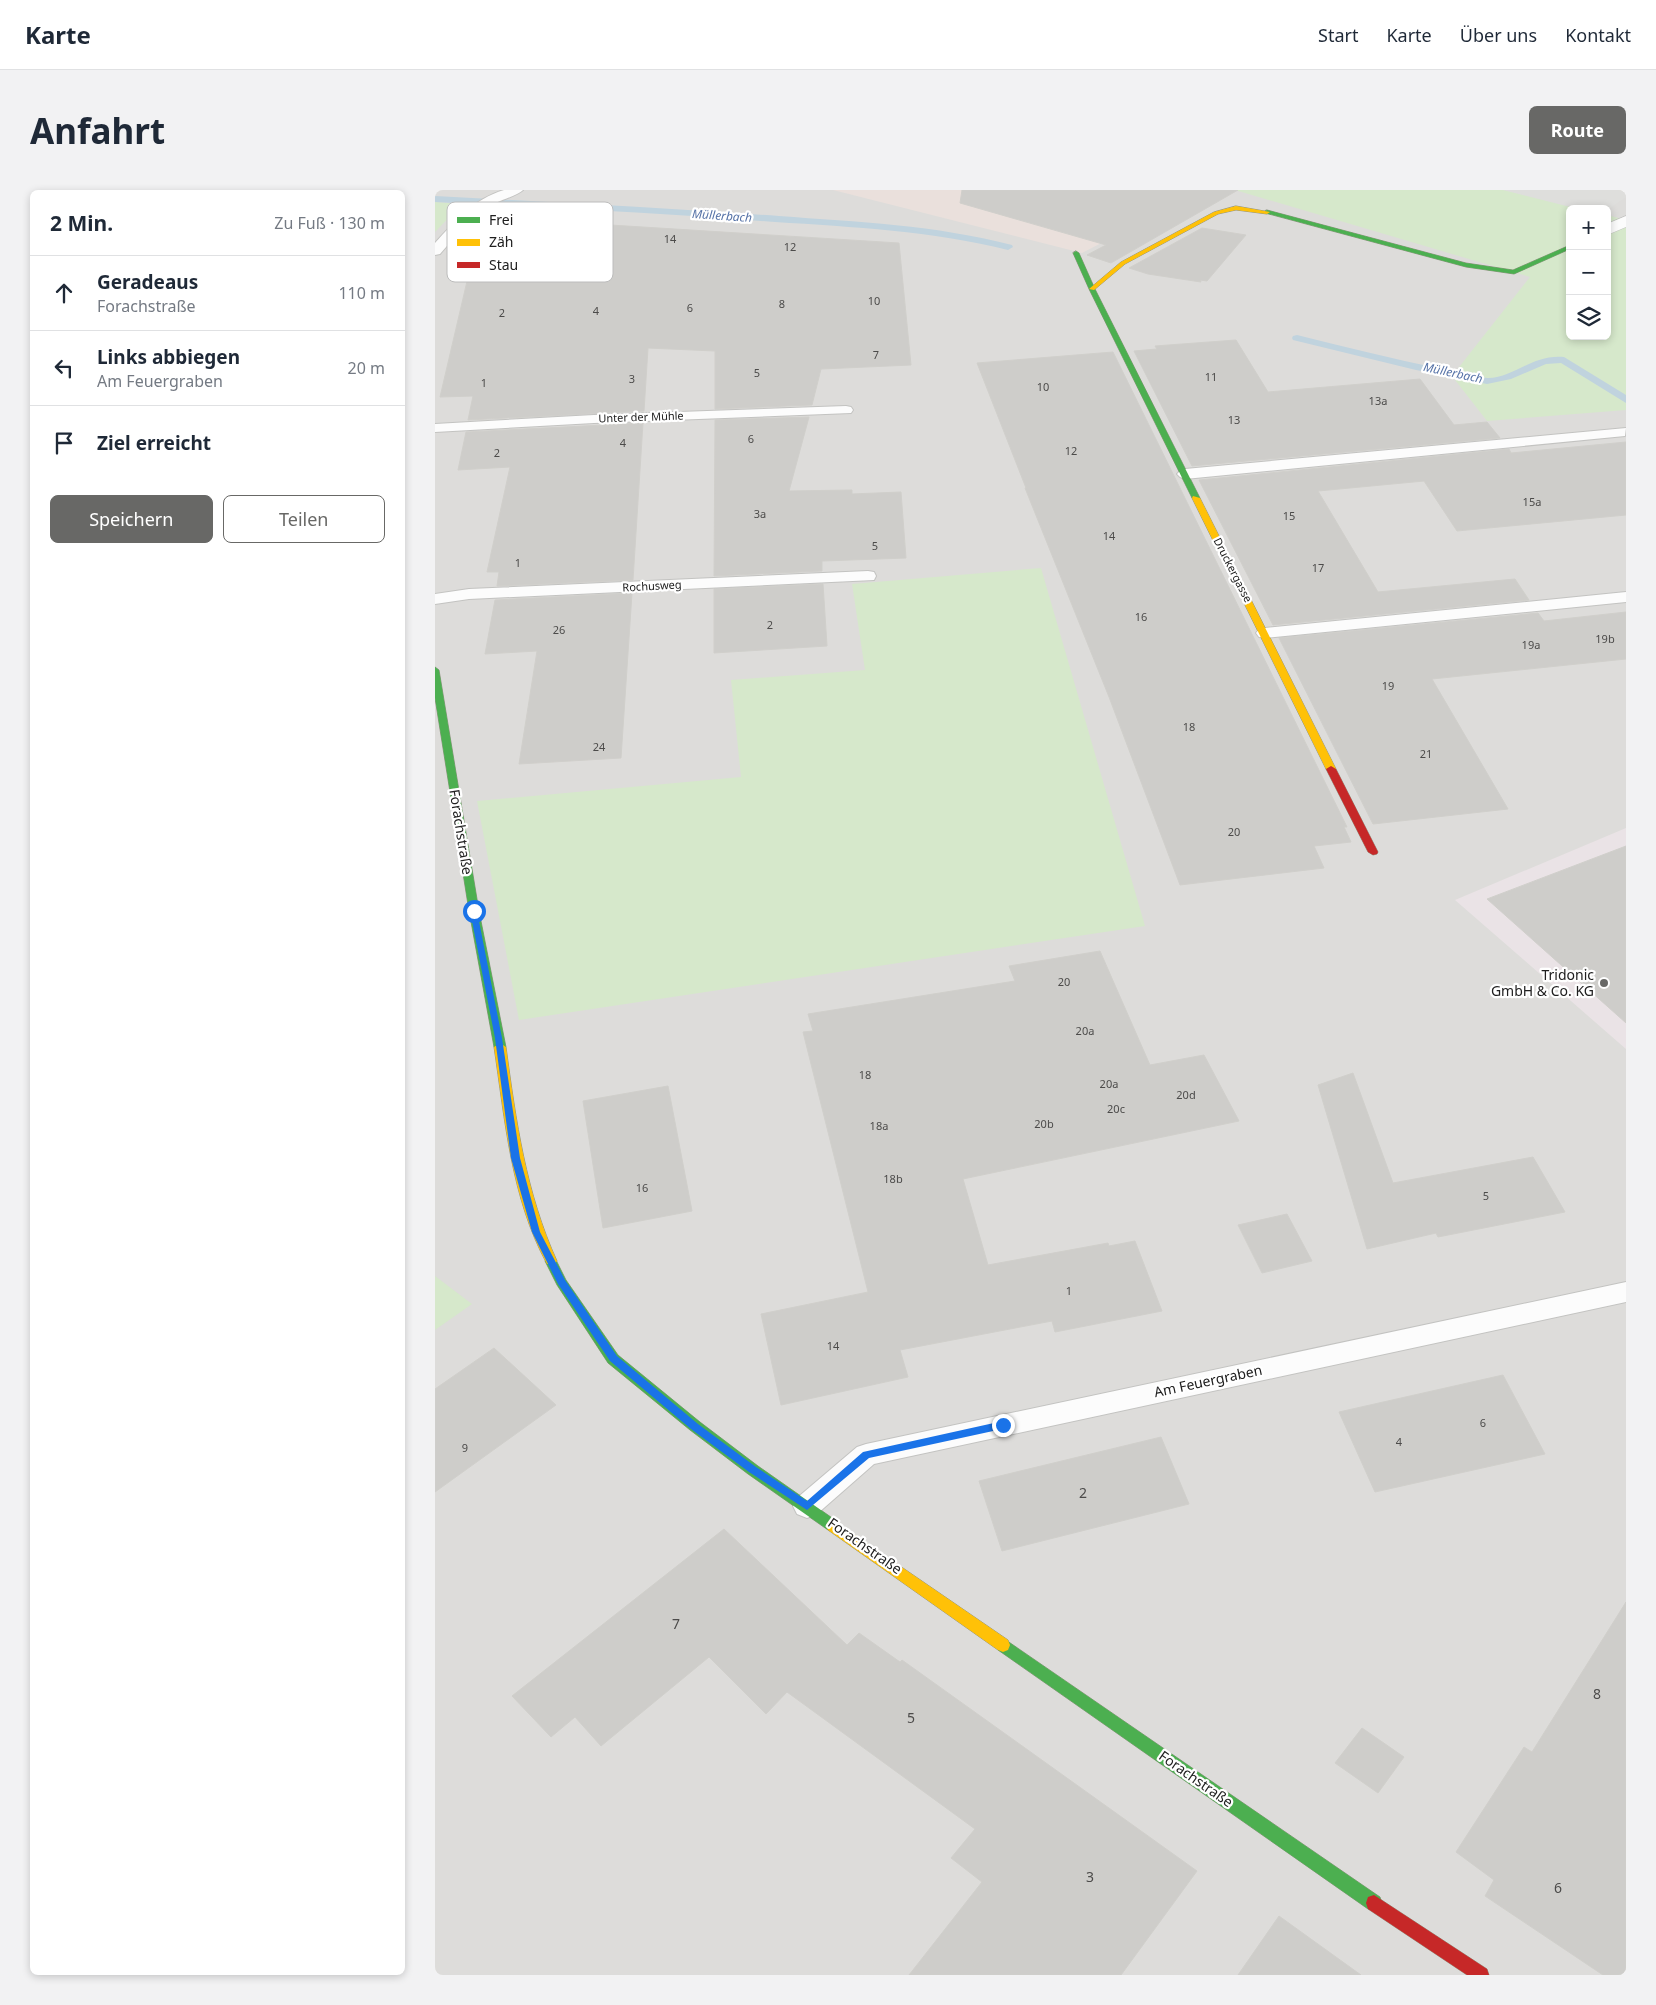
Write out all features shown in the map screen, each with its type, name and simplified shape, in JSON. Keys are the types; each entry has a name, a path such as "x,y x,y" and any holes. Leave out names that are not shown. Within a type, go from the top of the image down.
{"street":[{"path":"1092,288 1123,263 1175,234 1216,213 1236,208 1258,210 1466,264 1514,272 1566,249"},
{"path":"1611,228 1626,221"},
{"name":"Druckergasse","path":"1076,253 1373,852"},
{"name":"Forachstraße","path":"436,679 474,911 499,1038 515,1158 536,1232 561,1282 613,1359 695,1426 753,1470 1310,1860 1481,1975"}],"lane":[{"path":"485,202 497,195 517,190"},
{"path":"435,251 447,238"},
{"name":"Unter der Mühle","path":"435,428 594,419 847,410"},
{"path":"1185,474 1625,432"},
{"name":"Rochusweg","path":"435,598 478,593 868,576"},
{"path":"1265,633 1626,597"},
{"name":"Am Feuergraben","path":"807,1506 866,1455 1626,1292"}],"shaded area":[{"path":"435,190 1626,190 1626,1975 435,1975"},
{"path":"833,190 1204,190 1082,253"},
{"path":"1503,190 1626,190 1626,197 1611,207 1611,205 1566,206"},
{"path":"1626,828 1626,1049 1455,900"}],"green space":[{"path":"1235,190 1504,190 1566,205 1566,340 1611,340 1611,216 1626,220 1626,410 1487,421 1452,376 1530,277"},
{"path":"435,202 447,203 447,220 435,232"},
{"path":"1041,568 1145,926 519,1020 477,801 741,777 731,680 865,670 852,584"},
{"path":"435,1276 472,1304 435,1330"}],"building":[{"path":"962,190 1238,190 1111,263 1087,255 1106,245 960,203"},
{"path":"613,225 899,243 911,365 821,369 812,405 715,409 715,351 648,348 644,411 468,420 473,396 440,397 467,282 613,282"},
{"path":"1202,228 1246,235 1207,281 1200,280 1201,282 1148,274 1129,268"},
{"path":"1236,340 1268,392 1420,379 1454,425 1487,422 1500,438 1192,466 1134,351 1157,349 1155,346"},
{"path":"1113,352 1347,827 1344,827 1351,842 1314,846 1324,868 1180,885 1109,697 977,363"},
{"path":"809,417 789,491 852,490 852,494 901,492 906,558 822,561 822,571 714,576 715,420"},
{"path":"643,423 633,580 497,586 499,572 487,572 510,467 458,470 466,432"},
{"path":"1626,442 1626,515 1457,531 1424,481 1318,491 1378,592 1515,579 1529,600 1273,625 1199,480 1509,449 1511,453"},
{"path":"823,584 827,646 714,653 714,589"},
{"path":"632,593 621,758 519,764 537,651 485,654 495,600"},
{"path":"1626,612 1626,659 1432,679 1508,809 1373,824 1279,638 1538,613 1544,621"},
{"path":"1626,846 1626,1023 1487,899"},
{"path":"1100,951 1150,1065 1204,1055 1239,1121 963,1179 988,1265 1108,1243 1109,1246 1135,1241 1162,1311 1055,1332 1052,1321 900,1350 908,1377 781,1405 761,1314 868,1292 803,1032 813,1031 808,1014 1015,981 1009,966"},
{"path":"1353,1073 1393,1183 1533,1157 1565,1212 1438,1237 1436,1233 1367,1249 1318,1085"},
{"path":"668,1086 692,1211 603,1228 583,1101"},
{"path":"1287,1214 1312,1261 1262,1273 1238,1225"},
{"path":"494,1348 556,1405 435,1492 435,1389"},
{"path":"1503,1375 1545,1454 1375,1492 1339,1412"},
{"path":"1161,1437 1189,1504 1002,1551 979,1481"},
{"path":"724,1529 847,1645 859,1633 900,1662 902,1660 1197,1871 1121,1975 909,1975 982,1882 951,1858 975,1829 787,1692 766,1714 709,1657 601,1746 575,1717 551,1737 512,1696"},
{"path":"1626,1602 1626,1975 1603,1975 1485,1896 1494,1880 1456,1852 1524,1747 1532,1752"},
{"path":"1362,1728 1404,1757 1378,1793 1335,1763"},
{"path":"1279,1916 1361,1975 1238,1975"}],"waterway":[{"name":"Müllerbach","path":"435,199 491,202"},
{"name":"Müllerbach","path":"613,208 875,225 956,235 1008,247"},
{"name":"Müllerbach","path":"1297,338 1416,367 1487,381 1507,377 1544,361 1564,360 1626,400"}],"traffic: fast":[{"path":"1267,212 1466,265 1514,272 1566,249"},
{"path":"1076,253 1196,498"},
{"path":"435,670 474,911 500,1047"},
{"path":"551,1261 561,1282 613,1359 695,1426 753,1470 833,1526"},
{"path":"1003,1645 1374,1903"}],"traffic: slow":[{"path":"1092,289 1123,263 1216,213 1236,208 1267,212"},
{"path":"1196,498 1331,769"},
{"path":"500,1047 512,1129 523,1183 539,1236 551,1261"},
{"path":"833,1526 1003,1645"}],"traffic: jam":[{"path":"1331,769 1373,852"},
{"path":"1374,1903 1481,1975"}],"place":[{"name":"Tridonic GmbH & Co. KG","path":"1604,983"}],"route":[{"path":"474,911 499,1038 515,1158 536,1232 561,1282 613,1359 695,1426 753,1470 807,1506 866,1455 1003,1425"}]}
